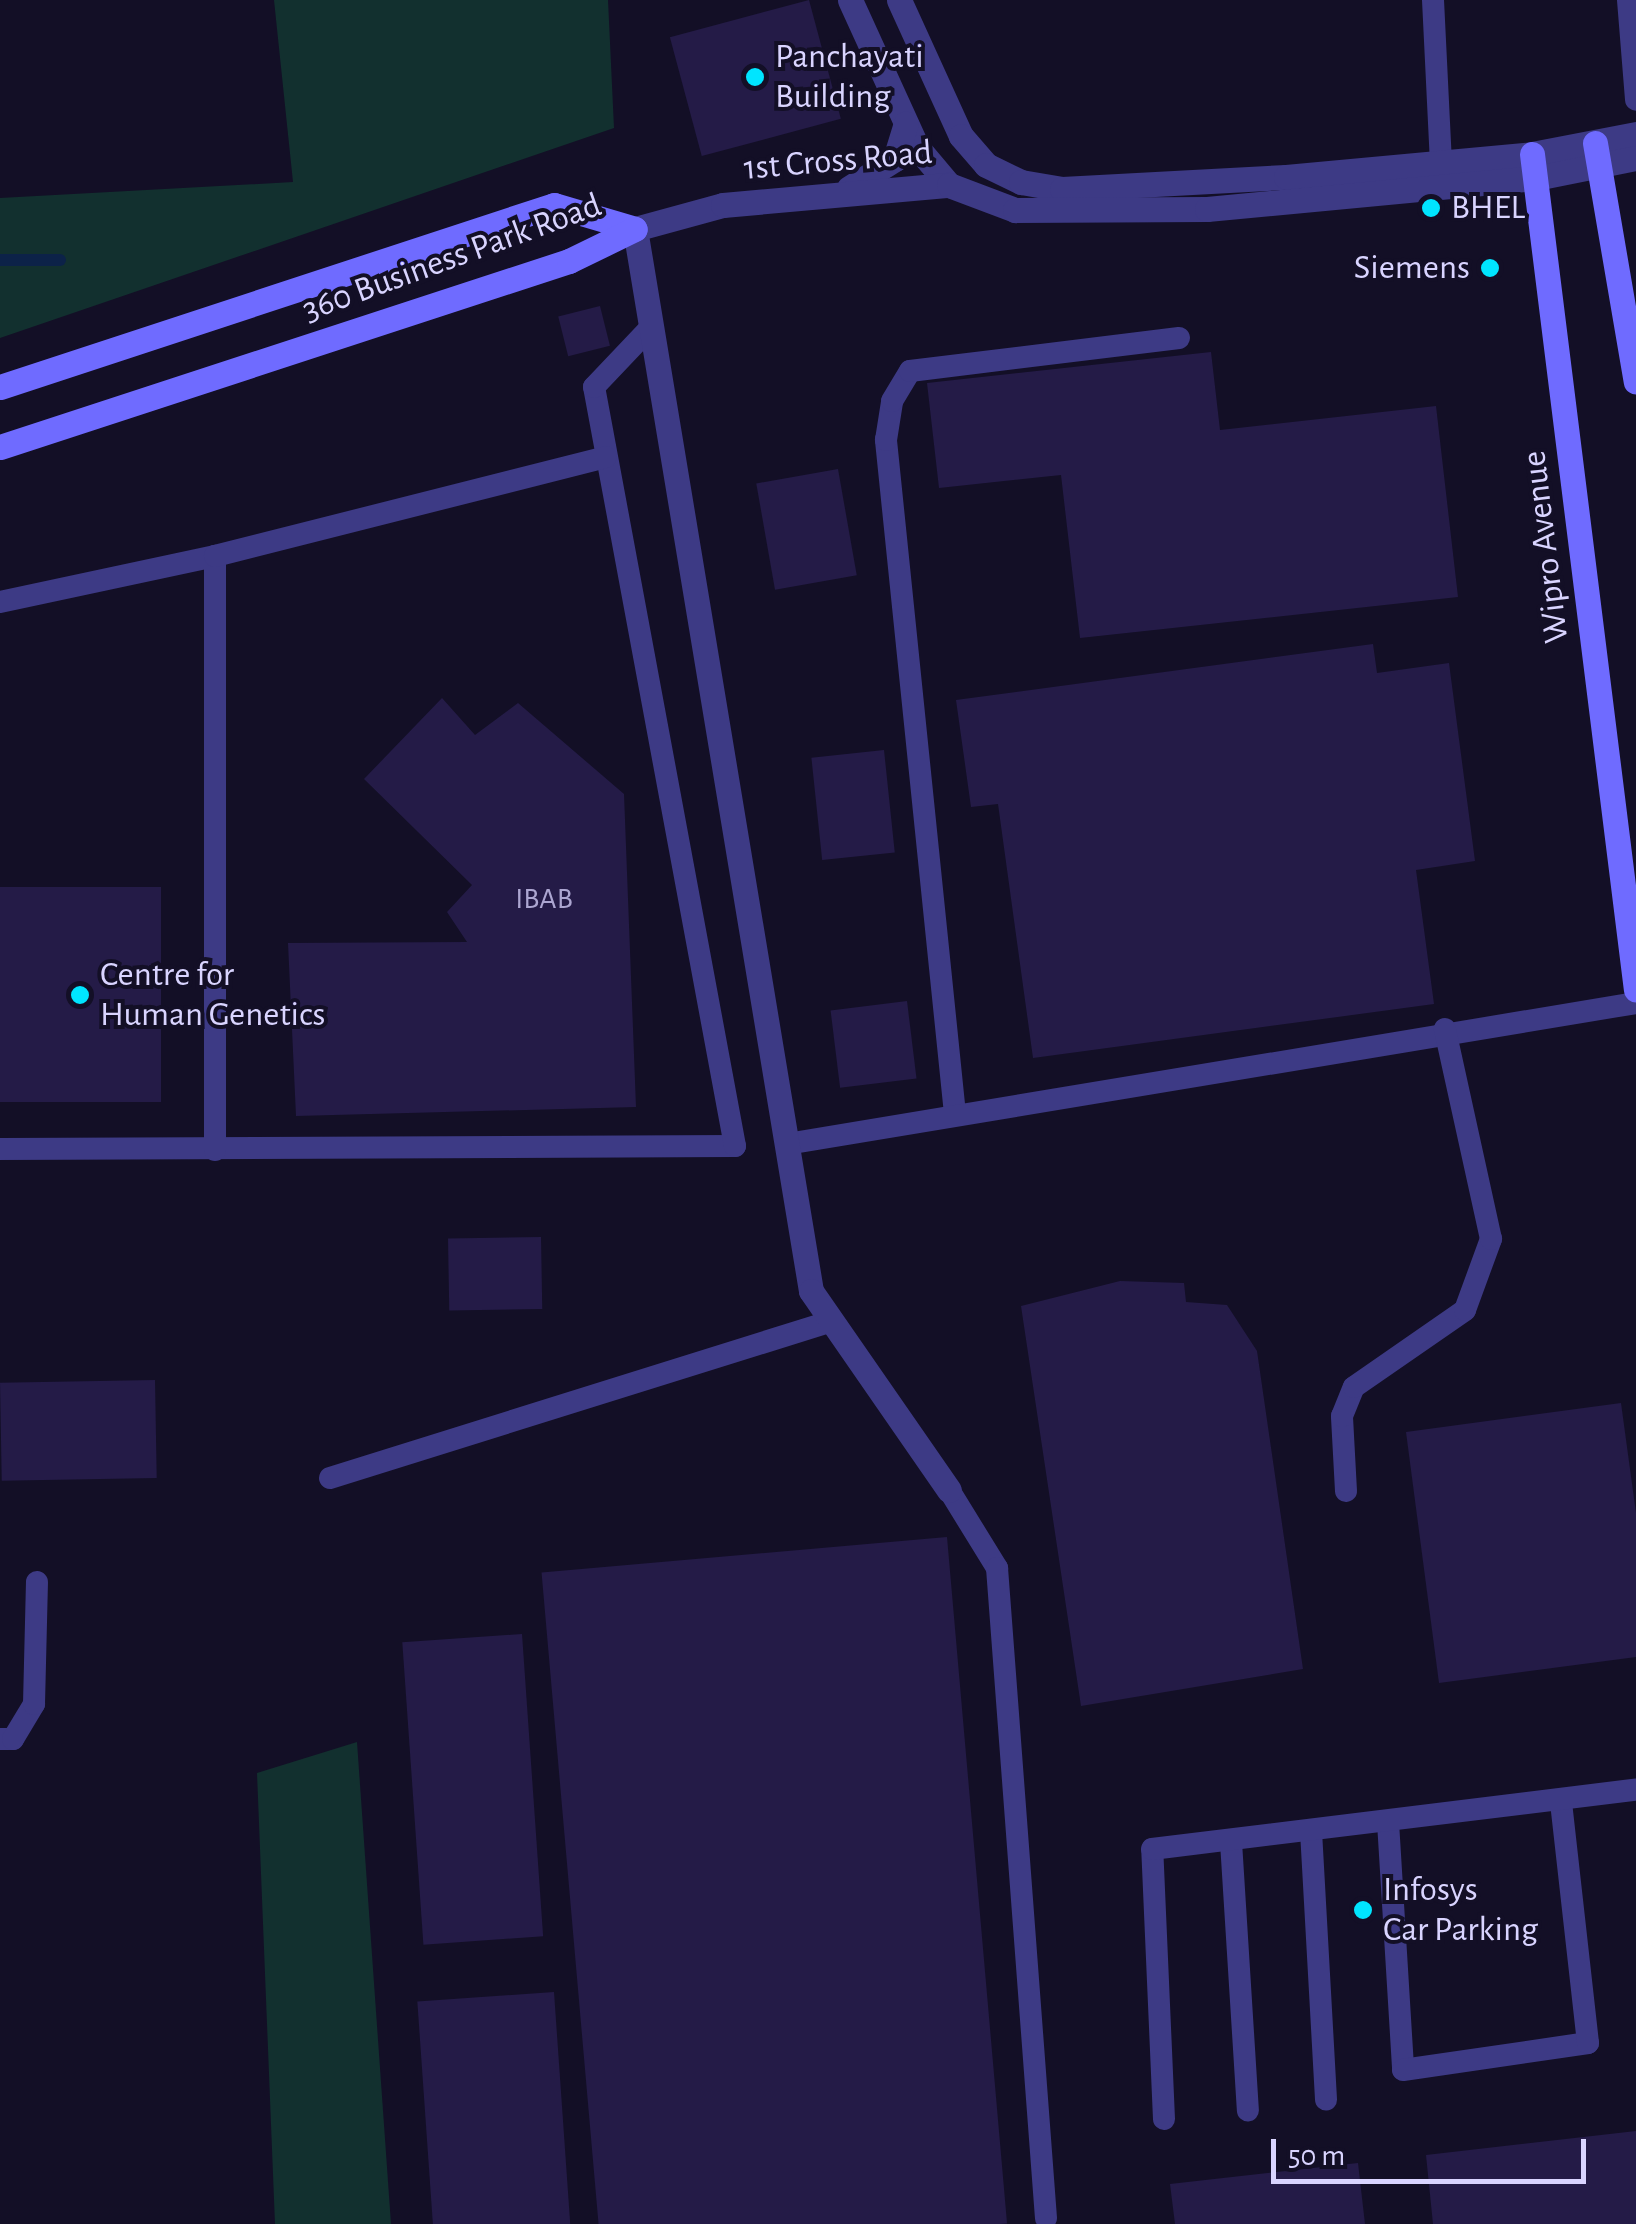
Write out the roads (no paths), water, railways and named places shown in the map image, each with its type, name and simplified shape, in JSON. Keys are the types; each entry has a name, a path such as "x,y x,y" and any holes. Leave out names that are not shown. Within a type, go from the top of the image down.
{"main road":[{"path":"1596,155 1636,382"},
{"name":"Wipro Avenue","path":"1534,166 1636,990"},
{"name":"360 Business Park Road","path":"0,387 554,206 635,229"},
{"name":"360 Business Park Road","path":"0,447 569,261 635,229"}],"street":[{"path":"850,0 906,124 950,186"},
{"path":"899,0 962,136 986,165 1021,182 1062,189 1286,190 1534,166 1596,155 1636,158"},
{"path":"825,195 864,184 895,159 906,124"},
{"path":"1596,155 1636,134"},
{"name":"1st Cross Road","path":"635,229 723,205 950,186 1014,210 1060,214 1286,190 1441,163 1534,166"},
{"path":"635,229 811,1291 949,1490"}],"lane":[{"path":"1433,0 1441,163"},
{"path":"1628,0 1636,100"},
{"path":"0,1150 735,1146 594,386 650,328"},
{"path":"954,1114 886,440 892,401 910,371 1179,338"},
{"path":"0,602 215,556 606,456"},
{"path":"215,556 215,1150"},
{"path":"787,1144 1445,1029 1636,1003"},
{"path":"1346,1492 1342,1416 1354,1388 1465,1310 1491,1239 1445,1029"},
{"path":"330,1478 832,1321"},
{"path":"949,1490 997,1568 1046,2218"},
{"path":"0,1739 13,1739 34,1704 37,1582"},
{"path":"1164,2119 1152,1849 1636,1790"},
{"path":"1388,1822 1404,2070 1588,2043 1561,1801"},
{"path":"1311,1830 1326,2100"},
{"path":"1231,1842 1248,2110"}],"waterway":[{"path":"0,260 60,260"}],"place":[{"name":"Panchayati Building","path":"755,77"},
{"name":"BHEL","path":"1431,208"},
{"name":"Siemens","path":"1490,268"},
{"name":"Centre for Human Genetics","path":"80,995"},
{"name":"Infosys Car Parking","path":"1363,1910"}]}
